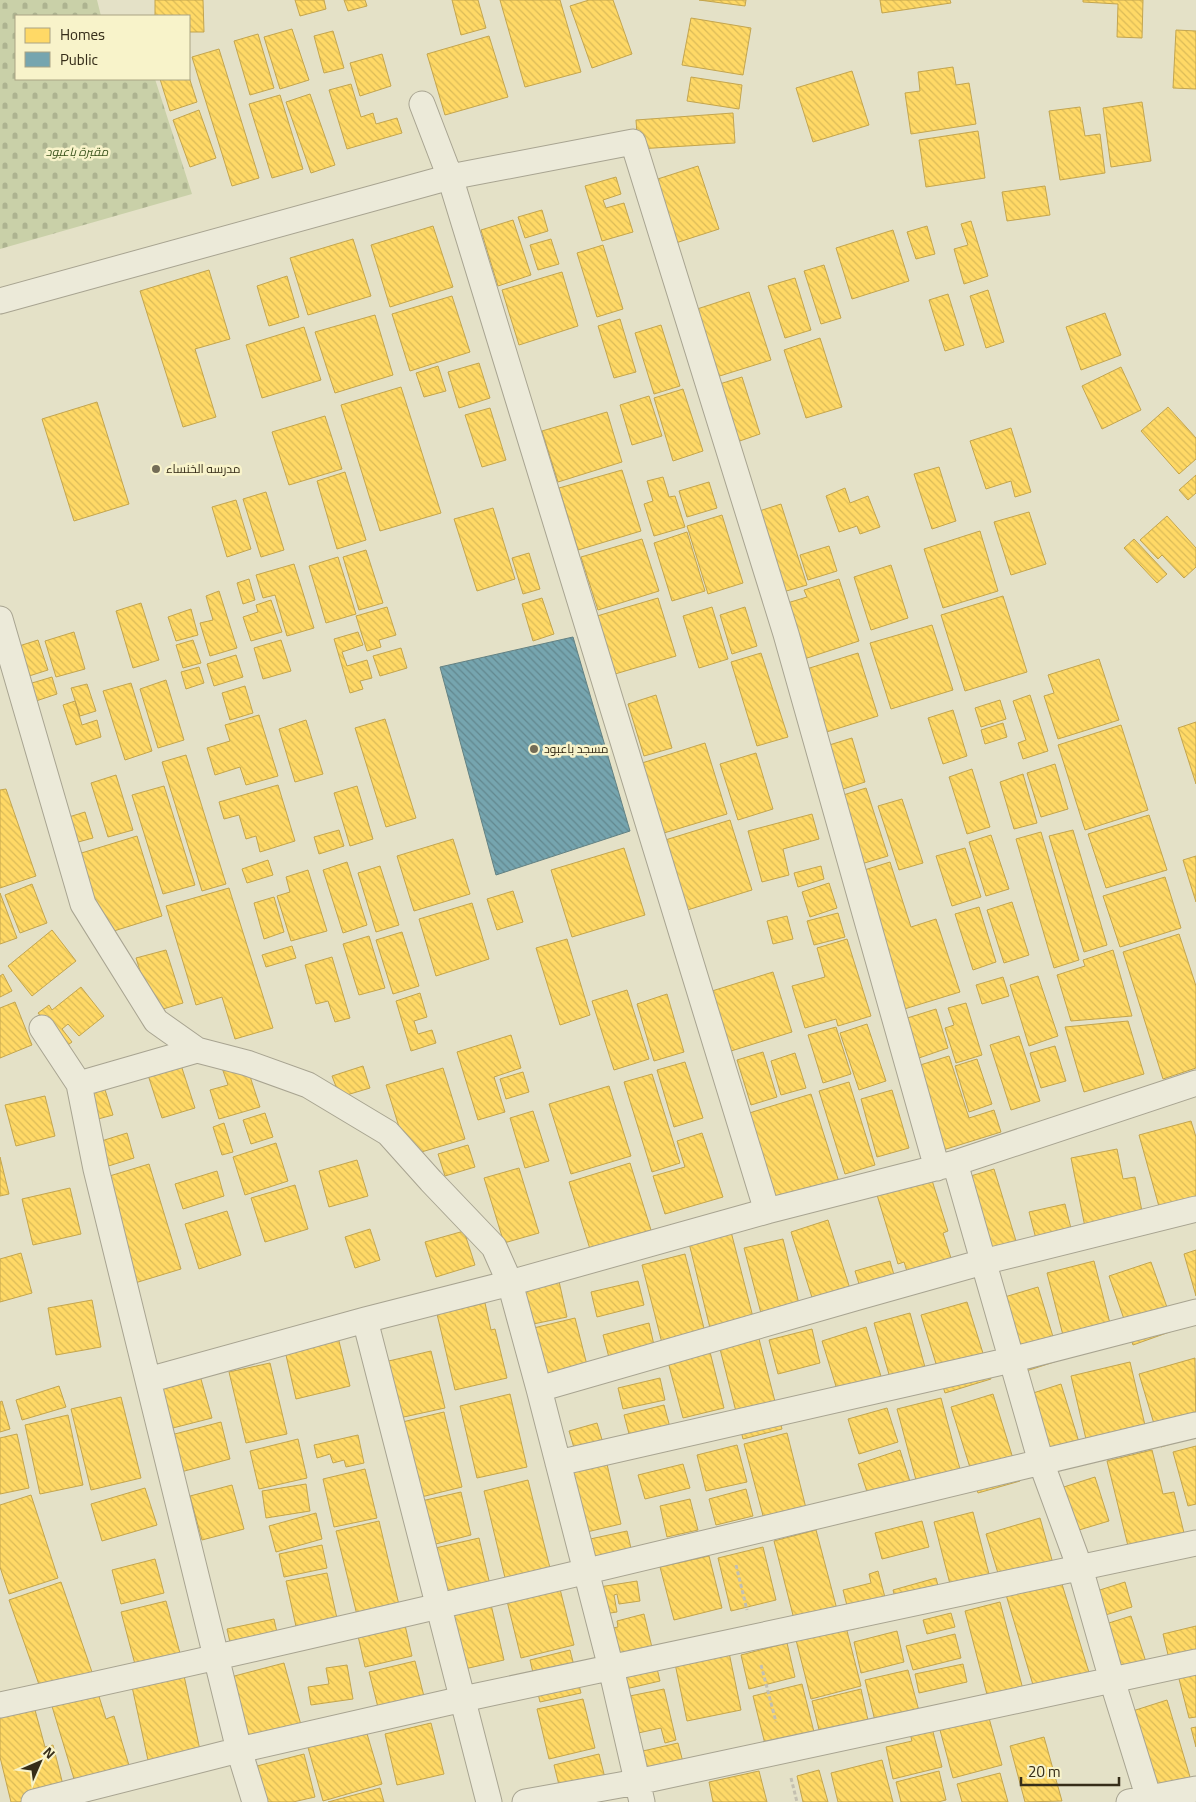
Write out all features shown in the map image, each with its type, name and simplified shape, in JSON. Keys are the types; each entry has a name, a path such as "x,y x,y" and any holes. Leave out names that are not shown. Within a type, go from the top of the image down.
{"street":[{"path":"422,104 450,177 767,1210"},
{"path":"0,301 450,177 633,142 786,634 946,1166 984,1262 1041,1462 1080,1568 1112,1680 1143,1801 1196,1789"},
{"path":"0,619 83,904 156,1021 197,1050 247,1063 308,1085 388,1133 494,1247 510,1283 539,1389 611,1668 639,1792"},
{"path":"42,1028 79,1084 96,1170 240,1750 255,1802"},
{"path":"79,1084 197,1050"},
{"path":"148,1380 365,1320 510,1283 767,1210 946,1166 1196,1083"},
{"path":"539,1389 984,1262 1196,1209"},
{"path":"558,1463 1012,1360 1196,1312"},
{"path":"365,1320 489,1802"},
{"path":"0,1705 217,1658 1196,1425"},
{"path":"34,1802 240,1750 462,1699 1196,1543"},
{"path":"525,1802 639,1792 784,1750 1196,1662"}],"path":[{"path":"729,1536 797,1802"}],"green space":[{"name":"مقبرة باعبود","path":"0,0 97,0 101,15 15,15 15,80 155,80 192,194 0,249"}],"building: Homes":[{"path":"155,0 203,0 204,32 190,32 190,15 155,15"},
{"path":"295,0 324,0 326,9 300,16"},
{"path":"344,0 365,0 367,6 348,11"},
{"path":"452,0 478,0 486,28 461,35"},
{"path":"500,0 560,0 581,72 525,87"},
{"path":"589,0 613,0 632,54 592,68 570,6"},
{"path":"699,0 746,0 745,6"},
{"path":"880,0 950,0 951,3 882,13"},
{"path":"1083,0 1143,0 1142,38 1117,37 1118,4 1083,2"},
{"path":"691,18 751,28 743,75 682,65"},
{"path":"292,29 309,80 280,89 264,37"},
{"path":"1176,30 1196,31 1196,89 1173,88"},
{"path":"333,31 344,68 324,73 314,36"},
{"path":"258,34 274,88 250,95 234,41"},
{"path":"489,36 508,97 445,115 427,54"},
{"path":"219,49 259,178 232,186 192,57"},
{"path":"382,54 391,86 360,96 350,63"},
{"path":"953,67 956,85 969,83 976,124 911,134 905,93 920,91 918,72"},
{"path":"852,71 869,125 813,142 796,88"},
{"path":"691,77 742,85 739,109 687,101"},
{"path":"160,80 190,80 197,102 170,111"},
{"path":"351,84 361,117 373,113 376,124 397,118 402,133 347,149 329,90"},
{"path":"310,94 335,165 311,173 286,102"},
{"path":"280,95 303,169 272,178 249,104"},
{"path":"1142,102 1151,161 1111,167 1103,108"},
{"path":"1080,107 1085,136 1100,134 1105,173 1060,180 1049,111"},
{"path":"199,110 216,158 190,167 173,120"},
{"path":"733,113 735,143 638,149 636,120"},
{"path":"978,131 985,178 926,187 919,140"},
{"path":"698,166 719,229 657,249 636,186"},
{"path":"616,177 621,194 603,200 606,208 624,203 633,232 602,241 585,186"},
{"path":"1045,186 1050,215 1007,221 1002,192"},
{"path":"542,210 548,231 525,238 518,217"},
{"path":"513,220 531,275 498,286 481,230"},
{"path":"971,221 988,276 964,284 954,249 968,245 961,224"},
{"path":"433,226 453,287 390,307 371,245"},
{"path":"927,226 935,254 916,259 907,232"},
{"path":"893,230 909,281 852,299 836,248"},
{"path":"353,239 371,296 308,315 290,258"},
{"path":"551,239 559,264 538,270 530,245"},
{"path":"603,245 623,309 597,317 577,253"},
{"path":"824,265 841,318 821,324 804,271"},
{"path":"209,270 230,339 195,349 216,417 183,427 140,291"},
{"path":"562,272 578,326 519,345 502,290"},
{"path":"287,276 299,317 269,326 257,286"},
{"path":"795,278 811,330 785,338 768,286"},
{"path":"988,290 1004,342 986,348 970,296"},
{"path":"749,292 771,360 710,379 688,312"},
{"path":"948,294 964,345 945,351 929,300"},
{"path":"452,296 470,352 410,371 392,314"},
{"path":"1105,313 1121,355 1081,370 1066,327"},
{"path":"375,315 393,375 335,393 315,332"},
{"path":"620,319 636,372 614,378 598,326"},
{"path":"661,325 680,386 654,394 635,333"},
{"path":"304,327 321,380 262,398 246,345"},
{"path":"820,338 842,407 806,418 784,350"},
{"path":"479,363 490,398 459,408 448,372"},
{"path":"438,366 446,391 424,397 416,373"},
{"path":"1121,367 1141,410 1102,429 1082,386"},
{"path":"742,377 760,434 728,445 710,387"},
{"path":"401,387 441,513 380,531 341,405"},
{"path":"683,389 703,451 673,461 654,398"},
{"path":"649,396 662,436 632,445 620,405"},
{"path":"97,402 129,504 74,521 42,419"},
{"path":"1168,407 1196,438 1196,459 1179,474 1141,431"},
{"path":"490,408 506,460 482,467 465,415"},
{"path":"607,412 622,462 558,482 542,431"},
{"path":"325,416 342,469 289,485 272,432"},
{"path":"1011,428 1031,492 1015,497 1011,481 986,489 970,441"},
{"path":"939,467 956,521 932,529 914,474"},
{"path":"622,470 641,531 578,550 559,488"},
{"path":"345,472 366,540 337,549 317,481"},
{"path":"1196,475 1196,493 1188,500 1179,490"},
{"path":"663,477 669,497 675,496 685,527 654,536 644,504 653,501 647,481"},
{"path":"709,482 717,508 687,517 679,491"},
{"path":"845,488 850,503 868,496 880,527 860,534 857,526 839,532 826,496"},
{"path":"266,492 284,550 261,557 243,499"},
{"path":"236,500 251,549 227,557 212,507"},
{"path":"781,504 807,585 776,594 750,514"},
{"path":"493,508 515,579 477,591 454,519"},
{"path":"1029,512 1046,564 1011,575 994,522"},
{"path":"722,515 743,583 708,594 687,526"},
{"path":"1167,516 1196,548 1196,567 1184,578 1162,555 1158,559 1140,540"},
{"path":"980,531 998,591 943,608 924,549"},
{"path":"687,532 705,591 672,601 654,543"},
{"path":"642,539 659,591 598,610 581,557"},
{"path":"1134,539 1167,574 1157,583 1124,548"},
{"path":"829,546 837,571 808,580 800,555"},
{"path":"366,550 383,603 359,610 343,557"},
{"path":"529,553 540,589 523,594 512,558"},
{"path":"338,557 356,614 326,623 309,566"},
{"path":"294,564 314,628 287,636 275,595 263,598 256,575"},
{"path":"891,565 908,618 871,630 854,577"},
{"path":"249,579 255,600 243,604 237,583"},
{"path":"839,579 859,641 801,660 784,604 807,597 804,590"},
{"path":"219,591 237,648 210,656 200,623 213,620 206,596"},
{"path":"1003,596 1027,672 965,691 941,615"},
{"path":"542,598 554,634 533,641 522,604"},
{"path":"658,598 676,656 615,674 597,616"},
{"path":"271,600 282,632 251,641 243,617 258,612 256,605"},
{"path":"141,603 159,660 133,668 116,611"},
{"path":"387,607 396,635 379,640 381,647 367,651 356,616"},
{"path":"712,607 728,659 699,668 683,616"},
{"path":"745,607 757,646 732,654 720,615"},
{"path":"191,609 198,635 176,641 168,617"},
{"path":"932,625 953,690 891,709 870,643"},
{"path":"74,632 85,669 56,677 45,641"},
{"path":"358,632 363,645 342,652 347,666 367,660 372,678 360,681 363,689 350,693 334,639"},
{"path":"38,640 48,670 29,676 19,646"},
{"path":"193,640 201,663 183,668 176,645"},
{"path":"281,640 291,671 263,679 254,648"},
{"path":"401,648 407,668 380,676 373,656"},
{"path":"761,653 788,737 757,746 731,662"},
{"path":"858,653 878,716 820,734 800,671"},
{"path":"236,655 243,677 214,686 207,664"},
{"path":"1099,659 1119,720 1058,739 1044,696 1054,693 1048,675"},
{"path":"199,667 204,683 186,689 181,672"},
{"path":"52,677 57,694 27,704 22,686"},
{"path":"166,680 184,740 158,748 140,689"},
{"path":"131,683 152,751 125,760 103,691"},
{"path":"87,684 96,711 80,716 71,688"},
{"path":"245,686 253,713 230,720 222,693"},
{"path":"656,695 672,748 644,756 628,704"},
{"path":"1030,695 1048,751 1023,759 1018,743 1026,740 1013,701"},
{"path":"1000,700 1006,719 981,727 975,708"},
{"path":"75,701 82,725 97,720 101,737 76,745 63,705"},
{"path":"953,710 967,756 943,764 928,718"},
{"path":"259,715 278,776 246,785 240,767 215,775 207,748 230,741 225,725"},
{"path":"385,719 416,818 386,827 355,728"},
{"path":"306,720 323,774 295,782 279,729"},
{"path":"1196,722 1196,784 1178,728"},
{"path":"1003,723 1007,737 985,744 981,730"},
{"path":"1121,725 1148,810 1085,830 1058,745"},
{"path":"852,738 865,782 840,790 826,746"},
{"path":"705,743 727,814 664,833 642,763"},
{"path":"756,753 773,809 738,820 720,764"},
{"path":"186,755 226,884 202,891 162,762"},
{"path":"1055,764 1068,809 1041,817 1027,773"},
{"path":"972,769 990,827 967,834 949,777"},
{"path":"1023,774 1037,823 1014,829 1000,782"},
{"path":"116,775 133,830 108,837 91,783"},
{"path":"278,785 295,841 260,852 256,836 246,839 239,815 224,819 219,802"},
{"path":"164,786 195,885 163,894 132,795"},
{"path":"357,786 373,839 350,846 334,793"},
{"path":"866,788 888,856 851,867 830,799"},
{"path":"6,789 36,876 0,888 0,790"},
{"path":"902,799 923,863 899,870 878,806"},
{"path":"85,812 93,838 67,845 59,820"},
{"path":"812,814 819,839 783,849 789,875 762,882 748,831"},
{"path":"1149,815 1167,870 1106,888 1088,834"},
{"path":"730,820 752,890 684,911 662,841"},
{"path":"339,830 344,846 319,854 314,837"},
{"path":"1073,830 1107,945 1084,952 1049,836"},
{"path":"1041,832 1079,960 1054,968 1016,839"},
{"path":"991,835 1009,889 986,896 969,842"},
{"path":"137,836 162,916 101,935 75,855"},
{"path":"453,839 470,894 414,911 397,856"},
{"path":"624,848 645,915 572,937 551,870"},
{"path":"965,848 981,897 952,906 936,856"},
{"path":"1196,856 1196,902 1183,860"},
{"path":"268,860 273,875 247,883 242,869"},
{"path":"347,862 367,925 343,933 323,870"},
{"path":"890,862 911,927 936,919 960,992 901,1010 858,872"},
{"path":"380,866 399,925 376,932 358,873"},
{"path":"821,866 824,879 798,887 794,873"},
{"path":"308,870 327,931 291,941 277,896 290,892 286,877"},
{"path":"1165,877 1181,928 1120,947 1103,896"},
{"path":"829,883 837,908 810,917 802,892"},
{"path":"32,884 47,923 20,933 5,895"},
{"path":"229,888 273,1028 235,1039 222,997 196,1005 166,906"},
{"path":"513,891 523,922 497,930 487,899"},
{"path":"0,893 17,938 0,944"},
{"path":"274,897 284,932 264,939 254,903"},
{"path":"1012,902 1029,955 1004,963 987,910"},
{"path":"472,903 489,959 436,976 419,919"},
{"path":"979,907 996,962 973,970 955,914"},
{"path":"838,913 845,937 814,945 807,921"},
{"path":"787,916 793,939 773,944 767,921"},
{"path":"52,930 76,961 32,996 8,966"},
{"path":"402,932 419,986 393,994 376,940"},
{"path":"1179,934 1196,986 1196,1068 1163,1079 1123,952"},
{"path":"369,936 385,988 359,995 343,944"},
{"path":"567,939 590,1015 560,1025 536,948"},
{"path":"847,939 871,1016 838,1026 836,1019 805,1028 792,986 825,977 817,948"},
{"path":"292,946 296,958 266,967 262,955"},
{"path":"166,950 183,1003 153,1012 136,958"},
{"path":"1113,950 1132,1016 1071,1021 1057,975 1085,966 1083,960"},
{"path":"332,957 350,1018 335,1022 328,1001 316,1004 305,965"},
{"path":"773,972 792,1032 731,1051 712,991"},
{"path":"3,974 12,991 0,997 0,976"},
{"path":"1038,976 1058,1036 1029,1046 1010,985"},
{"path":"1003,977 1009,996 982,1004 976,985"},
{"path":"81,987 104,1016 79,1036 68,1024 62,1029 72,1042 65,1047 38,1013 49,1005 52,1010"},
{"path":"627,990 649,1059 614,1070 592,1001"},
{"path":"420,993 427,1017 414,1021 418,1034 432,1030 436,1043 411,1051 396,1001"},
{"path":"667,994 684,1052 654,1061 637,1004"},
{"path":"15,1002 32,1045 0,1058 0,1008"},
{"path":"966,1003 982,1055 956,1063 945,1028 954,1025 948,1008"},
{"path":"936,1009 948,1048 916,1059 904,1019"},
{"path":"1128,1021 1144,1074 1084,1092 1065,1027"},
{"path":"867,1024 886,1081 859,1090 840,1033"},
{"path":"836,1027 851,1074 823,1083 808,1035"},
{"path":"511,1035 521,1068 494,1077 505,1112 478,1120 457,1052"},
{"path":"1019,1036 1040,1101 1011,1110 990,1045"},
{"path":"1055,1046 1066,1081 1041,1088 1030,1053"},
{"path":"763,1052 777,1097 751,1105 737,1060"},
{"path":"795,1053 806,1088 781,1095 771,1061"},
{"path":"949,1056 969,1118 994,1110 1001,1132 943,1150 917,1066"},
{"path":"244,1058 260,1107 219,1119 210,1090 228,1085 221,1065"},
{"path":"977,1059 992,1104 969,1112 955,1066"},
{"path":"180,1062 195,1108 162,1118 147,1072"},
{"path":"685,1062 703,1118 674,1127 657,1070"},
{"path":"363,1066 370,1088 340,1097 332,1076"},
{"path":"443,1068 465,1139 408,1156 386,1085"},
{"path":"523,1072 529,1092 506,1099 500,1079"},
{"path":"100,1074 113,1115 83,1123 71,1083"},
{"path":"652,1074 680,1163 652,1172 624,1082"},
{"path":"849,1082 875,1165 845,1174 819,1091"},
{"path":"609,1086 631,1156 571,1174 549,1104"},
{"path":"892,1090 909,1148 877,1157 861,1099"},
{"path":"811,1094 839,1182 774,1202 746,1114"},
{"path":"45,1096 55,1136 16,1146 5,1105"},
{"path":"533,1111 549,1161 525,1168 510,1118"},
{"path":"265,1113 273,1137 251,1144 243,1120"},
{"path":"1191,1121 1196,1137 1196,1219 1165,1228 1139,1135"},
{"path":"224,1123 233,1152 222,1155 213,1127"},
{"path":"127,1133 134,1158 102,1168 95,1143"},
{"path":"702,1133 723,1197 665,1214 653,1176 685,1167 677,1141"},
{"path":"276,1143 288,1181 245,1195 233,1157"},
{"path":"468,1145 475,1167 445,1176 438,1154"},
{"path":"1117,1149 1123,1179 1135,1177 1144,1221 1086,1232 1071,1158"},
{"path":"0,1157 9,1194 0,1196"},
{"path":"357,1160 368,1196 329,1207 319,1171"},
{"path":"630,1163 651,1230 590,1249 569,1182"},
{"path":"149,1164 181,1269 125,1286 103,1178"},
{"path":"519,1168 539,1233 504,1243 484,1178"},
{"path":"994,1169 1020,1254 980,1267 954,1181"},
{"path":"217,1171 224,1196 183,1209 175,1184"},
{"path":"930,1174 948,1231 943,1233 957,1277 913,1290 904,1262 898,1264 874,1185"},
{"path":"295,1185 308,1229 265,1242 251,1198"},
{"path":"70,1188 81,1234 33,1245 22,1199"},
{"path":"1065,1204 1076,1249 1041,1258 1029,1212"},
{"path":"227,1211 241,1255 199,1269 185,1224"},
{"path":"728,1220 754,1321 711,1332 686,1231"},
{"path":"828,1220 854,1301 817,1313 791,1232"},
{"path":"370,1229 380,1260 355,1268 345,1237"},
{"path":"464,1231 475,1265 436,1277 425,1242"},
{"path":"783,1239 800,1308 762,1317 744,1248"},
{"path":"1196,1250 1196,1296 1184,1254"},
{"path":"21,1253 32,1293 0,1302 0,1259"},
{"path":"685,1254 706,1336 663,1347 642,1265"},
{"path":"890,1261 896,1282 864,1300 855,1271"},
{"path":"1094,1261 1113,1335 1066,1347 1047,1273"},
{"path":"1151,1262 1175,1330 1133,1345 1109,1276"},
{"path":"558,1277 567,1317 519,1327 511,1287"},
{"path":"638,1281 644,1305 597,1317 591,1292"},
{"path":"1038,1287 1060,1360 1011,1376 988,1302"},
{"path":"92,1300 101,1347 56,1355 48,1308"},
{"path":"967,1302 991,1379 945,1393 921,1315"},
{"path":"485,1303 491,1330 495,1329 507,1378 455,1390 437,1314"},
{"path":"910,1313 928,1378 893,1388 874,1323"},
{"path":"575,1318 588,1369 529,1383 517,1332"},
{"path":"649,1323 656,1354 611,1365 603,1335"},
{"path":"866,1327 887,1396 843,1409 822,1341"},
{"path":"336,1329 350,1386 296,1399 283,1342"},
{"path":"812,1329 820,1363 778,1374 769,1340"},
{"path":"758,1335 782,1429 743,1439 719,1345"},
{"path":"431,1351 445,1408 390,1420 376,1364"},
{"path":"710,1352 724,1408 683,1418 668,1362"},
{"path":"195,1358 212,1418 169,1429 153,1369"},
{"path":"1195,1358 1196,1436 1161,1447 1139,1374"},
{"path":"1130,1362 1149,1442 1090,1456 1071,1376"},
{"path":"270,1363 287,1434 246,1443 229,1372"},
{"path":"660,1378 665,1400 623,1409 618,1388"},
{"path":"1061,1384 1083,1455 1046,1466 1024,1396"},
{"path":"59,1386 66,1407 22,1420 16,1400"},
{"path":"510,1394 527,1467 477,1478 460,1406"},
{"path":"993,1394 1020,1481 978,1493 951,1407"},
{"path":"121,1397 141,1478 91,1490 71,1409"},
{"path":"941,1398 964,1484 920,1495 897,1409"},
{"path":"2,1401 10,1429 0,1432 0,1402"},
{"path":"664,1405 672,1435 632,1445 624,1415"},
{"path":"887,1408 898,1442 859,1454 848,1419"},
{"path":"444,1412 462,1487 413,1499 394,1424"},
{"path":"68,1415 83,1485 40,1494 25,1425"},
{"path":"221,1422 230,1459 177,1473 167,1436"},
{"path":"597,1423 606,1453 578,1461 569,1431"},
{"path":"787,1433 808,1516 766,1527 744,1444"},
{"path":"17,1434 29,1488 0,1494 0,1438"},
{"path":"358,1435 364,1463 346,1467 344,1460 333,1463 330,1454 317,1458 314,1445"},
{"path":"298,1439 307,1478 259,1489 250,1451"},
{"path":"737,1445 747,1482 706,1491 697,1455"},
{"path":"1196,1446 1196,1504 1188,1506 1173,1452"},
{"path":"900,1450 912,1488 870,1501 858,1464"},
{"path":"1152,1450 1163,1494 1174,1492 1185,1537 1129,1550 1107,1461"},
{"path":"606,1460 621,1524 578,1534 562,1470"},
{"path":"683,1464 690,1488 645,1499 638,1475"},
{"path":"365,1469 377,1518 334,1527 323,1479"},
{"path":"1095,1477 1109,1521 1059,1536 1045,1493"},
{"path":"528,1480 552,1576 507,1586 484,1491"},
{"path":"306,1484 310,1511 266,1518 262,1491"},
{"path":"232,1485 244,1529 202,1540 190,1496"},
{"path":"145,1488 157,1525 102,1541 91,1504"},
{"path":"746,1489 753,1516 716,1525 709,1499"},
{"path":"461,1492 471,1535 428,1546 417,1502"},
{"path":"31,1495 58,1578 9,1594 0,1567 0,1505"},
{"path":"690,1499 698,1530 667,1537 660,1506"},
{"path":"973,1512 989,1574 950,1584 934,1522"},
{"path":"316,1513 322,1539 276,1552 269,1526"},
{"path":"1040,1518 1054,1567 1001,1583 986,1534"},
{"path":"379,1521 400,1609 358,1619 336,1531"},
{"path":"922,1521 929,1547 882,1559 875,1533"},
{"path":"816,1530 839,1617 796,1627 774,1541"},
{"path":"627,1531 633,1557 587,1568 581,1541"},
{"path":"479,1538 490,1585 442,1596 431,1549"},
{"path":"322,1545 327,1568 284,1577 279,1554"},
{"path":"763,1547 776,1600 731,1611 718,1558"},
{"path":"709,1556 722,1608 674,1620 660,1567"},
{"path":"155,1559 164,1593 121,1604 112,1570"},
{"path":"878,1571 891,1620 853,1629 843,1590 871,1583 869,1574"},
{"path":"1058,1571 1094,1689 1039,1705 1004,1588"},
{"path":"327,1573 338,1623 297,1631 286,1581"},
{"path":"936,1578 943,1605 900,1616 893,1590"},
{"path":"637,1581 640,1601 619,1604 617,1594 614,1595 617,1612 597,1615 593,1588"},
{"path":"61,1582 93,1675 42,1693 9,1600"},
{"path":"1125,1582 1132,1607 1092,1619 1084,1595"},
{"path":"560,1589 574,1645 521,1658 507,1601"},
{"path":"489,1596 504,1660 460,1670 444,1607"},
{"path":"166,1601 181,1657 136,1668 121,1612"},
{"path":"1000,1602 1025,1697 990,1706 965,1611"},
{"path":"951,1613 955,1627 927,1634 923,1620"},
{"path":"644,1614 660,1681 617,1691 602,1630 618,1627 617,1621"},
{"path":"1131,1616 1147,1665 1112,1676 1096,1627"},
{"path":"274,1619 280,1646 233,1656 227,1629"},
{"path":"405,1625 412,1656 365,1667 358,1636"},
{"path":"1196,1626 1196,1657 1170,1663 1163,1634"},
{"path":"846,1627 861,1686 811,1699 796,1640"},
{"path":"897,1631 904,1662 861,1673 854,1642"},
{"path":"955,1634 961,1658 913,1670 906,1646"},
{"path":"727,1643 741,1710 687,1721 673,1654"},
{"path":"787,1643 795,1677 749,1689 741,1655"},
{"path":"570,1650 581,1693 540,1702 530,1660"},
{"path":"415,1661 428,1712 382,1723 369,1672"},
{"path":"284,1663 304,1736 242,1753 223,1679"},
{"path":"963,1664 967,1682 919,1693 915,1674"},
{"path":"347,1665 353,1699 311,1705 308,1687 329,1684 326,1668"},
{"path":"908,1670 922,1722 878,1733 865,1680"},
{"path":"183,1671 203,1764 151,1774 131,1682"},
{"path":"1196,1671 1196,1717 1189,1718 1178,1675"},
{"path":"802,1684 819,1752 770,1764 753,1696"},
{"path":"664,1689 676,1740 665,1743 661,1728 629,1735 620,1698"},
{"path":"861,1689 870,1729 822,1742 812,1701"},
{"path":"97,1690 106,1719 114,1716 135,1785 81,1802 51,1703"},
{"path":"32,1699 45,1747 53,1745 67,1801 11,1802 0,1757 0,1707"},
{"path":"583,1699 595,1748 549,1759 537,1709"},
{"path":"1167,1700 1193,1787 1144,1802 1117,1716"},
{"path":"989,1718 1002,1765 953,1778 940,1730"},
{"path":"431,1723 444,1774 397,1785 385,1734"},
{"path":"931,1724 942,1767 893,1779 886,1747 912,1741 909,1730"},
{"path":"365,1727 382,1784 323,1801 307,1744"},
{"path":"1196,1727 1196,1747 1191,1728"},
{"path":"1044,1737 1062,1801 1025,1802 1010,1746"},
{"path":"678,1743 685,1770 640,1780 634,1753"},
{"path":"304,1754 315,1797 293,1802 266,1802 257,1766"},
{"path":"599,1754 605,1778 560,1789 554,1765"},
{"path":"882,1760 893,1802 838,1802 831,1773"},
{"path":"819,1770 828,1802 803,1802 797,1776"},
{"path":"759,1771 767,1802 713,1802 709,1782"},
{"path":"939,1771 946,1800 938,1802 901,1802 896,1782"},
{"path":"1000,1773 1008,1802 962,1802 957,1784"},
{"path":"380,1788 384,1802 328,1802"}],"building: Public":[{"name":"مسجد باعبود","path":"573,637 630,831 496,875 440,667"}],"place":[{"name":"مدرسه الخنساء","path":"156,469"},
{"name":"مسجد باعبود","path":"534,749"}]}
